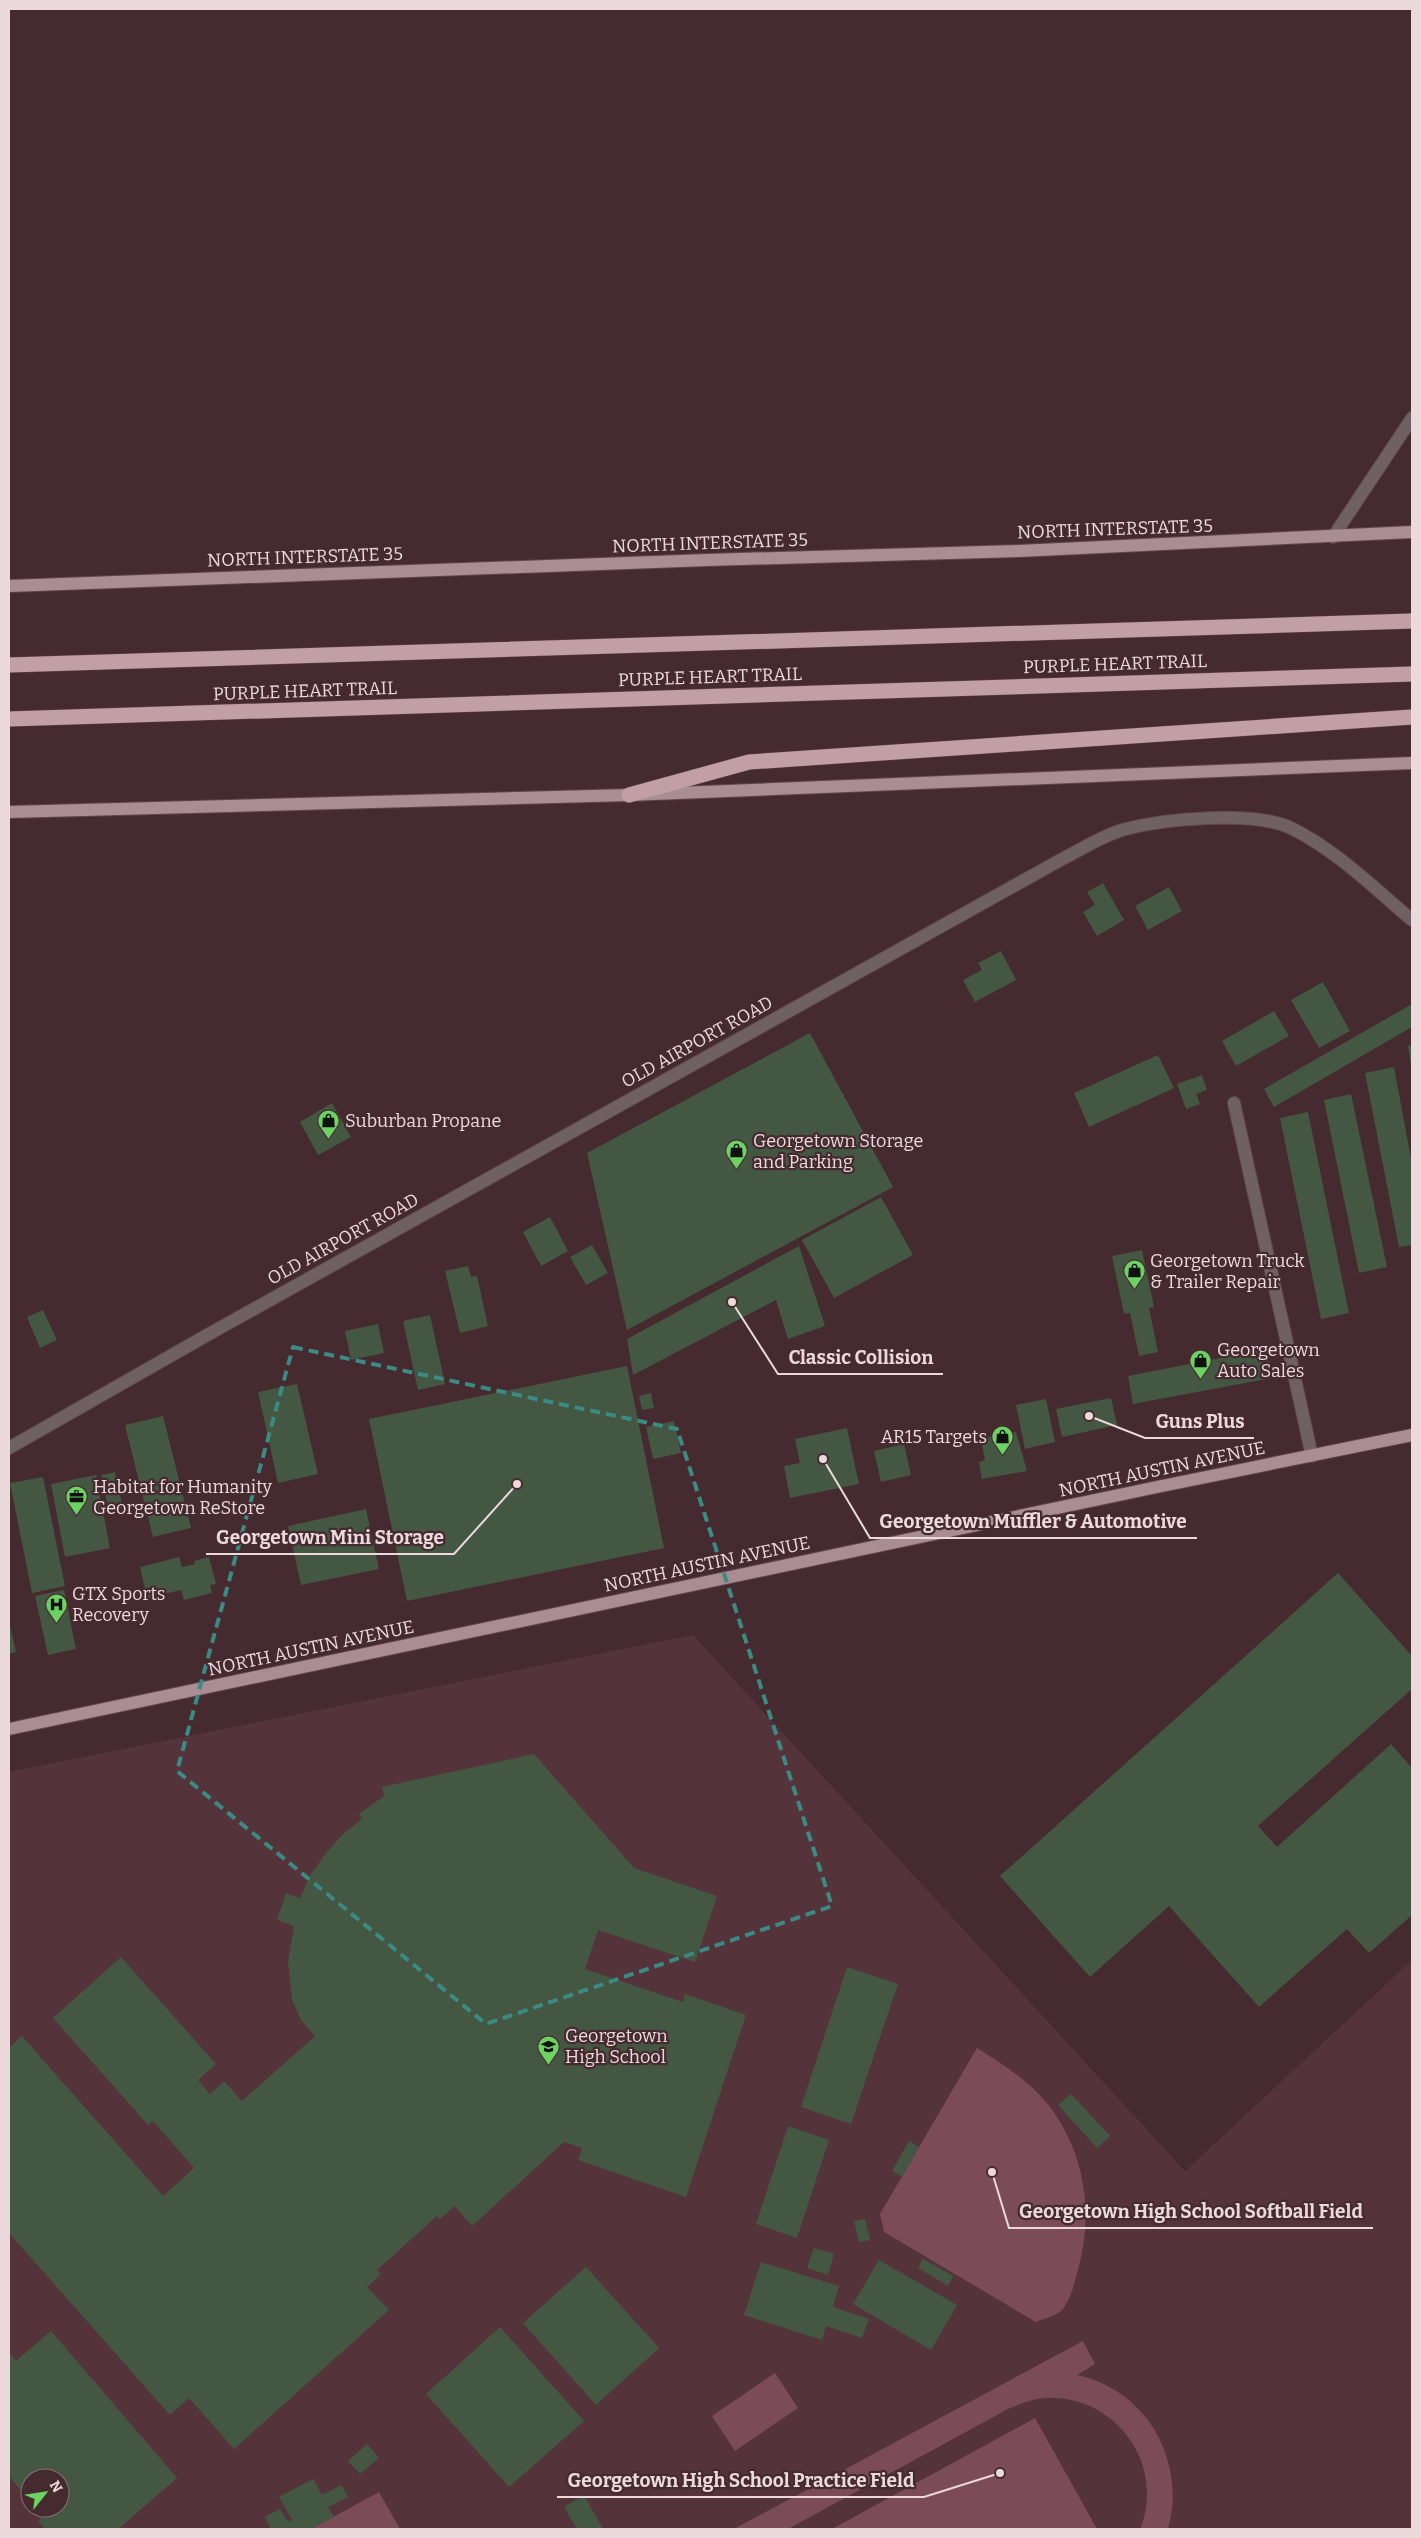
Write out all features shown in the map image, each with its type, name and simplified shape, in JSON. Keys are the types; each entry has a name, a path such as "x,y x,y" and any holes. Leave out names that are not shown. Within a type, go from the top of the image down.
{"highway":[{"name":"PURPLE HEART TRAIL","path":"9,665 1412,621"},
{"name":"PURPLE HEART TRAIL","path":"9,719 1412,674"},
{"path":"629,795 749,762 1412,717"}],"main road":[{"name":"NORTH INTERSTATE 35","path":"9,586 707,560 1019,551 1412,532"},
{"path":"9,812 629,795 1412,763"},
{"name":"NORTH AUSTIN AVENUE","path":"9,1729 1412,1435"}],"street":[{"path":"1333,537 1412,418"},
{"name":"OLD AIRPORT ROAD","path":"9,1448 477,1184 1064,858 1120,831 1165,821 1253,818 1290,828 1332,853 1412,920"},
{"path":"1234,1103 1312,1456"}],"highlighted area":[{"path":"293,1347 677,1429 832,1906 486,2024 177,1771"}],"shaded area":[{"name":"Georgetown High School","path":"693,1635 1185,2171 1412,1960 1412,2529 9,2529 9,1772"},
{"path":"977,2048 1008,2068 1045,2101 1064,2129 1073,2147 1079,2166 1083,2185 1085,2225 1079,2266 1071,2294 1063,2309 1054,2315 1036,2322 884,2232 880,2214"},
{"path":"1083,2341 1095,2364 1077,2375 1102,2383 1123,2396 1142,2412 1156,2432 1166,2454 1172,2478 1172,2503 1168,2529 1140,2529 1146,2505 1146,2480 1140,2458 1128,2437 1112,2420 1092,2407 1069,2400 1044,2398 1008,2409 788,2529 734,2529"},
{"path":"775,2373 798,2408 735,2451 712,2416"},
{"path":"1035,2418 1097,2529 832,2529"},
{"path":"379,2492 400,2529 311,2529"}],"building":[{"path":"1103,883 1124,920 1097,936 1083,912 1095,905 1087,892"},
{"path":"1169,887 1182,911 1148,930 1135,906"},
{"path":"1001,951 1016,980 975,1002 963,980 982,970 978,963"},
{"path":"1323,982 1350,1031 1319,1048 1291,1000"},
{"path":"1412,1004 1412,1027 1274,1107 1264,1089"},
{"path":"1274,1011 1289,1036 1236,1066 1222,1041"},
{"name":"Georgetown Storage and Parking","path":"810,1033 893,1187 627,1330 587,1153"},
{"path":"1412,1045 1412,1065 1411,1065 1408,1046"},
{"path":"1158,1055 1174,1088 1089,1127 1074,1093"},
{"path":"1394,1067 1412,1164 1412,1245 1399,1247 1365,1073"},
{"path":"1202,1075 1207,1090 1196,1094 1200,1104 1186,1109 1177,1084"},
{"path":"1351,1094 1387,1267 1359,1273 1324,1100"},
{"path":"332,1103 351,1137 318,1155 300,1122"},
{"path":"1308,1112 1349,1313 1321,1319 1280,1118"},
{"path":"881,1197 913,1255 834,1298 802,1240"},
{"path":"550,1217 568,1251 541,1266 523,1232"},
{"path":"592,1245 608,1273 586,1285 570,1257"},
{"path":"799,1246 825,1326 788,1339 776,1300 633,1375 627,1339"},
{"path":"1142,1250 1154,1307 1149,1308 1158,1352 1139,1356 1130,1313 1124,1314 1112,1256"},
{"path":"468,1266 471,1277 477,1276 488,1326 460,1333 445,1271"},
{"path":"43,1310 57,1340 40,1348 27,1317"},
{"path":"430,1315 445,1384 418,1390 403,1321"},
{"path":"378,1324 384,1353 351,1360 345,1331"},
{"path":"1266,1349 1272,1378 1133,1404 1128,1376"},
{"path":"627,1366 664,1548 407,1601 369,1419"},
{"path":"297,1384 318,1474 278,1483 258,1392"},
{"path":"651,1393 654,1408 642,1410 639,1396"},
{"path":"1111,1398 1117,1425 1062,1437 1056,1409"},
{"path":"1046,1399 1055,1442 1025,1449 1016,1405"},
{"path":"163,1416 191,1528 153,1537 125,1425"},
{"path":"674,1421 681,1453 653,1459 646,1427"},
{"path":"847,1428 859,1484 790,1498 784,1466 800,1463 795,1439"},
{"path":"1016,1432 1027,1471 982,1479 979,1462 985,1460 981,1439"},
{"path":"904,1444 911,1475 881,1482 874,1451"},
{"path":"115,1472 123,1508 109,1511 101,1475"},
{"path":"96,1475 110,1548 65,1557 51,1484"},
{"path":"43,1477 65,1586 32,1593 10,1483"},
{"path":"366,1509 379,1569 301,1585 288,1526"},
{"path":"179,1557 182,1567 195,1564 194,1561 209,1557 216,1584 210,1585 212,1593 184,1600 181,1590 147,1598 140,1567"},
{"path":"1338,1573 1412,1656 1412,1689 1258,1826 1277,1847 1391,1744 1412,1768 1412,1915 1369,1953 1347,1929 1259,2007 1169,1906 1090,1977 1000,1876"},
{"path":"64,1590 76,1649 48,1655 35,1596"},
{"path":"9,1621 16,1652 9,1654"},
{"name":"Georgetown High School","path":"534,1754 634,1868 717,1896 695,1962 598,1930 585,1969 683,2002 685,1994 746,2015 686,2197 578,2160 582,2148 564,2142 472,2226 455,2206 440,2219 437,2216 377,2270 381,2274 367,2287 389,2310 234,2449 189,2398 170,2415 9,2233 9,2048 22,2036 163,2196 194,2168 153,2121 148,2125 53,2018 121,1957 216,2064 198,2080 210,2094 224,2081 242,2101 315,2036 301,2020 292,2000 288,1961 294,1926 277,1920 286,1893 300,1898 311,1874 326,1853 343,1834 362,1819 359,1814 384,1796 382,1787"},
{"path":"847,1967 898,1984 851,2124 801,2107"},
{"path":"1071,2094 1110,2136 1097,2148 1058,2105"},
{"path":"788,2126 829,2140 797,2238 756,2224"},
{"path":"909,2141 919,2147 902,2177 892,2171"},
{"path":"865,2219 870,2240 859,2242 854,2221"},
{"path":"814,2248 834,2254 828,2275 807,2268"},
{"path":"923,2259 953,2276 948,2286 918,2268"},
{"path":"879,2260 957,2305 931,2350 853,2304"},
{"path":"761,2262 839,2286 833,2307 869,2319 862,2338 826,2326 822,2340 744,2315"},
{"path":"586,2267 659,2348 596,2405 523,2323"},
{"path":"500,2327 584,2421 509,2487 426,2394"},
{"path":"51,2331 177,2478 118,2529 45,2529 38,2521 42,2518 70,2518 70,2468 20,2468 20,2489 9,2476 9,2352 16,2361"},
{"path":"367,2444 379,2458 360,2474 348,2461"},
{"path":"313,2479 322,2495 341,2485 348,2497 328,2507 334,2517 311,2529 271,2529 265,2517 280,2509 288,2522 292,2520 279,2497"},
{"path":"584,2495 603,2529 577,2529 564,2507"}],"place":[{"name":"Suburban Propane","path":"329,1140"},
{"name":"Georgetown Storage and Parking","path":"737,1170"},
{"name":"Georgetown Truck & Trailer Repair","path":"1134,1290"},
{"name":"Classic Collision","path":"732,1302"},
{"name":"Georgetown Auto Sales","path":"1201,1379"},
{"name":"Guns Plus","path":"1089,1416"},
{"name":"AR15 Targets","path":"1003,1456"},
{"name":"Georgetown Muffler & Automotive","path":"823,1459"},
{"name":"Georgetown Mini Storage","path":"517,1484"},
{"name":"Habitat for Humanity Georgetown ReStore","path":"77,1516"},
{"name":"GTX Sports Recovery","path":"56,1623"},
{"name":"Georgetown High School","path":"549,2065"},
{"name":"Georgetown High School Softball Field","path":"992,2172"},
{"name":"Georgetown High School Practice Field","path":"1000,2473"}]}
